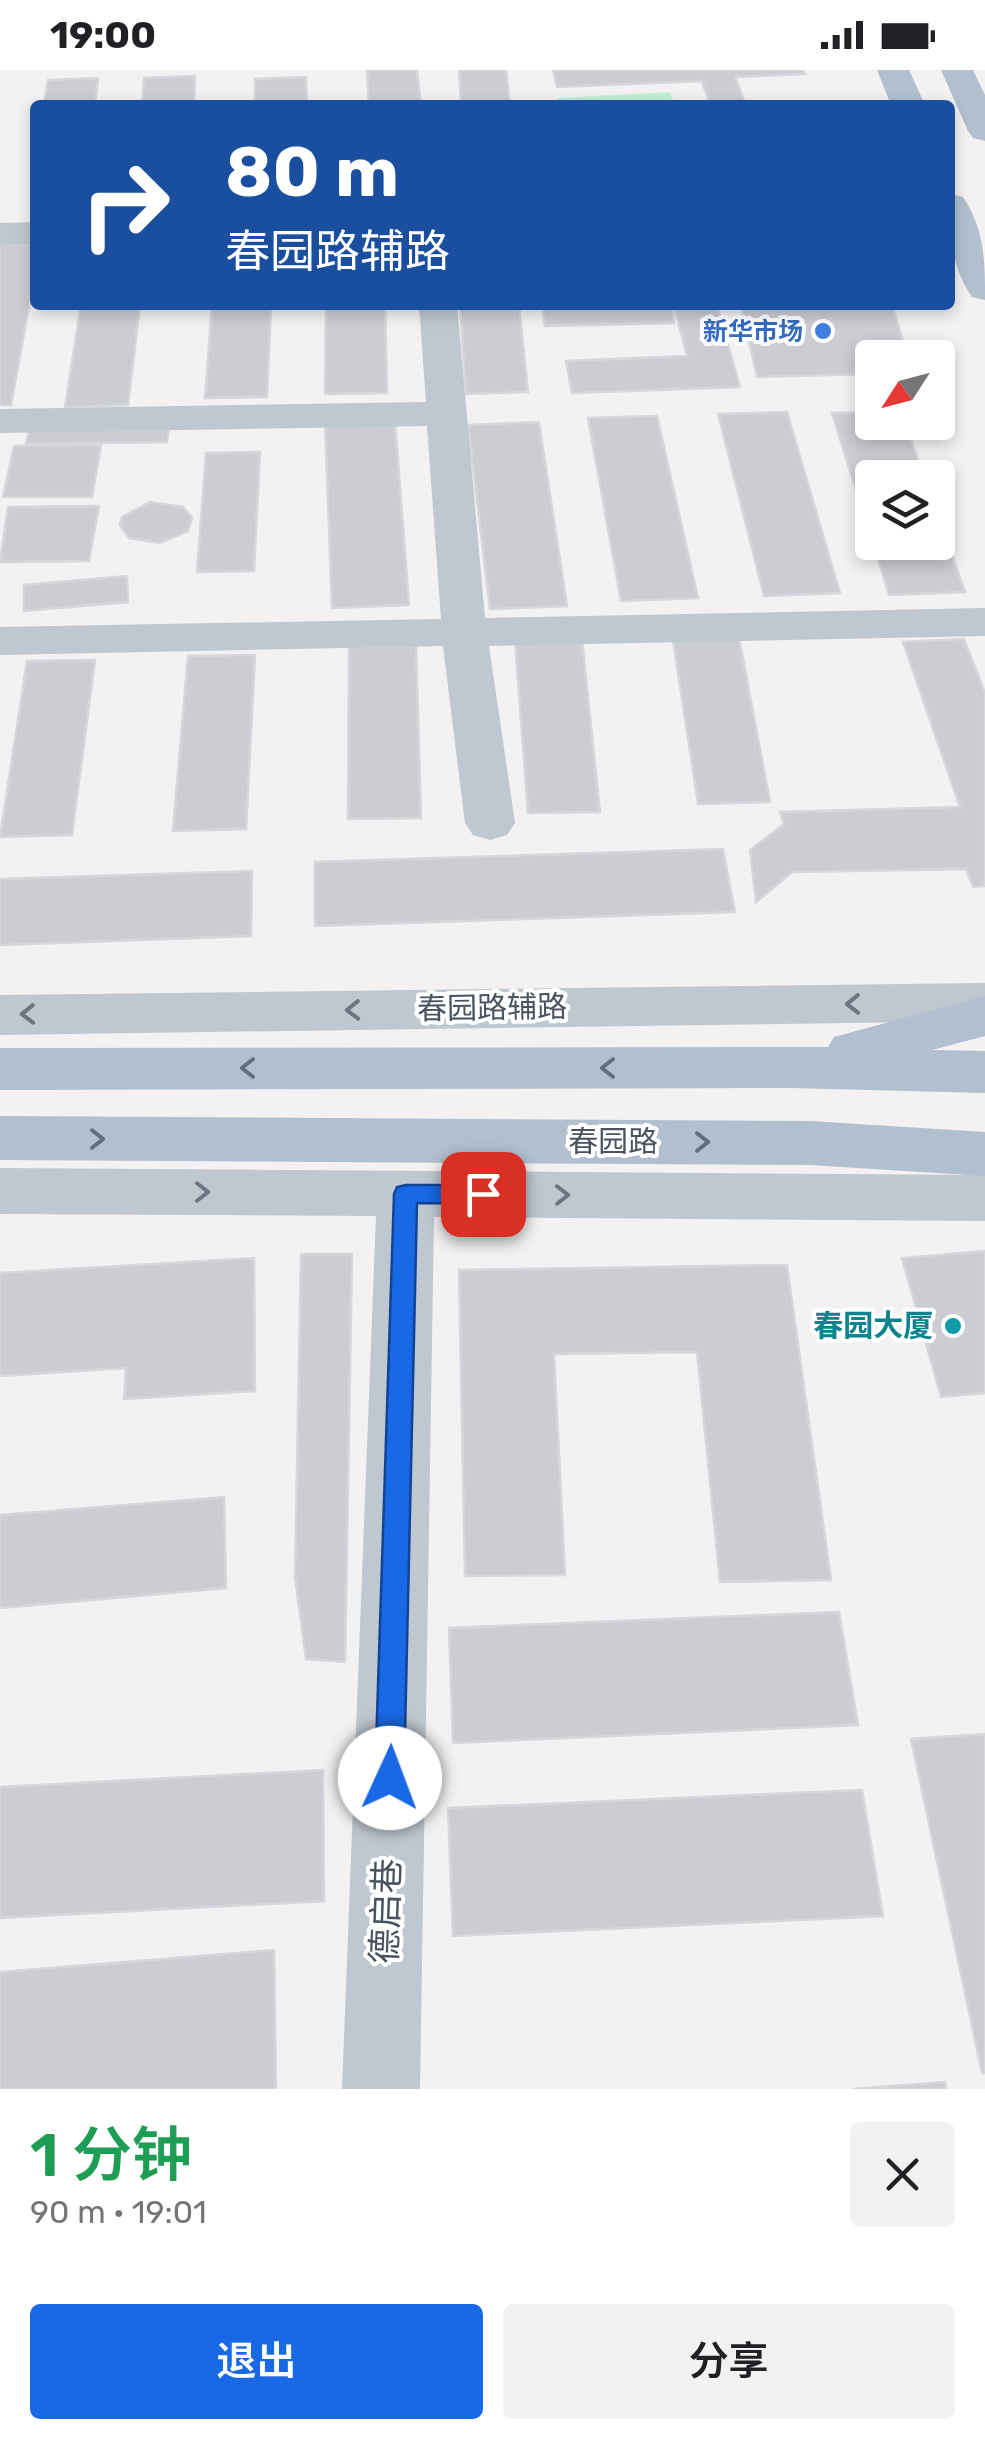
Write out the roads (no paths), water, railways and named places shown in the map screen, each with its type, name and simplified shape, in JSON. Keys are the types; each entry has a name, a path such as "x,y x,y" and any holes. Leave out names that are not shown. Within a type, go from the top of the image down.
{"main road":[{"path":"893,70 906,100"},
{"path":"957,70 984,124"},
{"path":"955,219 985,288"},
{"path":"792,1068 985,1016"},
{"path":"0,1069 792,1068 985,1072"},
{"name":"春园路","path":"0,1138 810,1143 985,1154"},
{"path":"810,1143 985,1179"}],"street":[{"path":"0,234 30,233"},
{"path":"438,310 464,632 490,823"},
{"path":"0,421 446,414"},
{"path":"0,641 985,622"},
{"name":"春园路辅路","path":"0,1014 985,1002"},
{"path":"0,1191 985,1198"},
{"name":"德启巷","path":"381,2089 406,1194"}],"place":[{"name":"新华市场","path":"823,331"},
{"name":"春园大厦","path":"953,1326"}]}
